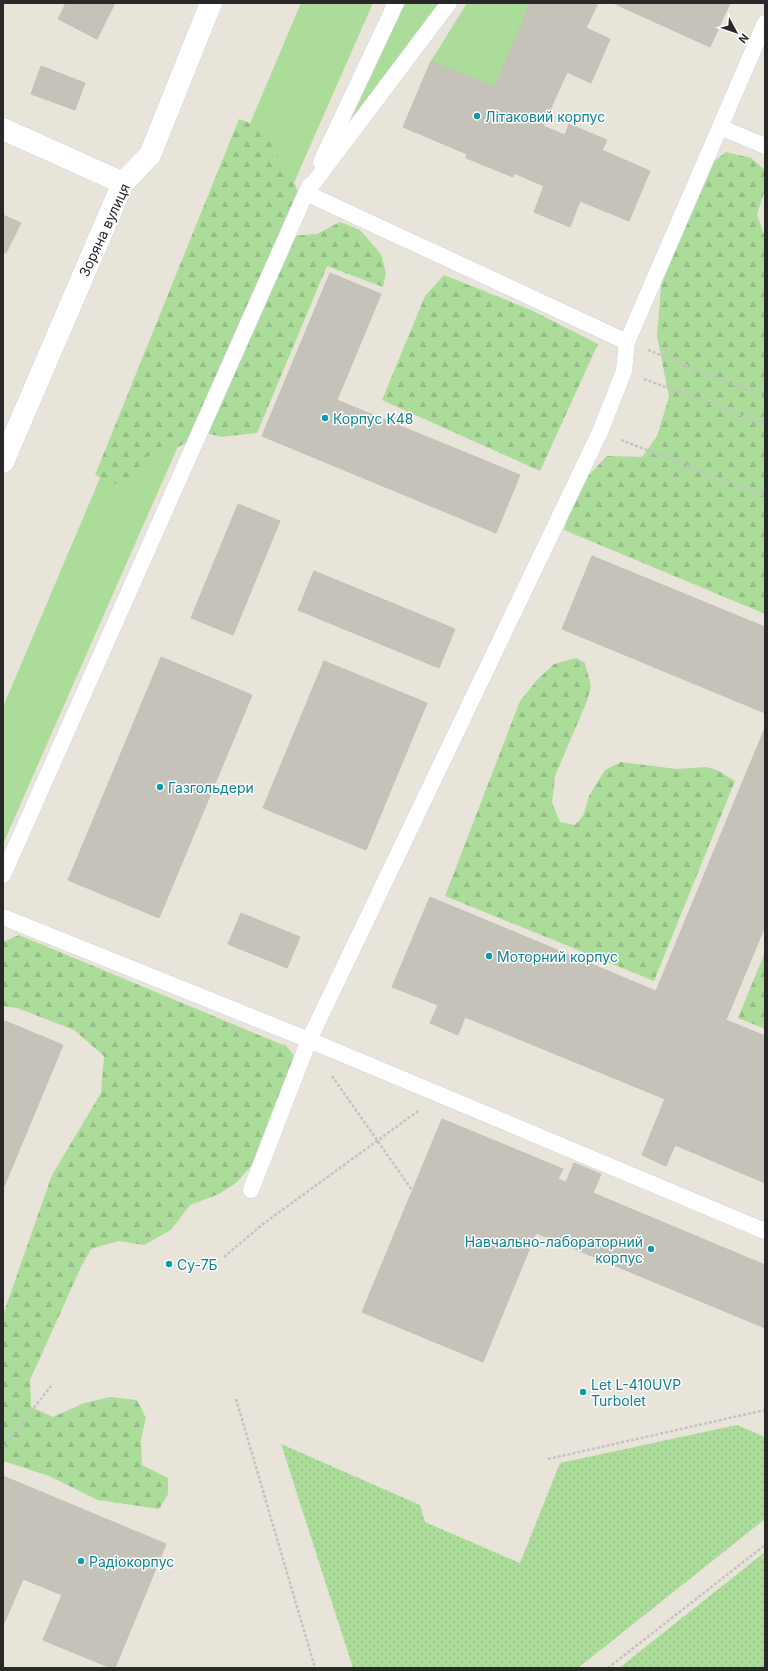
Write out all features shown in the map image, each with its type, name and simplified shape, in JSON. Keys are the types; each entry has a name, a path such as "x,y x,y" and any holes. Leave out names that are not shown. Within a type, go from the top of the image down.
{"street":[{"name":"Зоряна вулиця","path":"3,462 123,183 150,155 211,3"},
{"path":"3,129 123,183"}],"lane":[{"path":"3,875 306,193 396,3"},
{"path":"306,193 449,3"},
{"path":"251,1190 309,1040 600,432 624,371 627,342 765,23"},
{"path":"720,128 765,146"},
{"path":"306,193 627,342"},
{"path":"3,917 309,1040 765,1231"}],"path":[{"path":"627,342 765,397"},
{"path":"624,371 765,424"},
{"path":"600,432 765,496"},
{"path":"330,1073 412,1190"},
{"path":"224,1257 263,1224 424,1107 438,1094"},
{"path":"3,1447 51,1386"},
{"path":"236,1399 316,1668"},
{"path":"548,1459 765,1410"},
{"path":"608,1668 765,1545"}],"green space":[{"path":"301,3 373,3 3,844 3,707"},
{"path":"405,3 442,3 342,139"},
{"path":"467,3 530,3 495,87 431,61"},
{"path":"239,119 257,126 270,136 275,142 277,150 277,170 292,178 300,197 292,236 317,234 340,222 360,230 381,254 386,273 383,287 327,266 257,433 222,437 206,433 176,448 156,449 142,462 132,480 114,484 95,475"},
{"path":"726,152 751,158 765,170 765,190 757,214 765,238 765,614 564,530 572,502 589,475 607,456 642,457 657,436 669,397 657,336 663,262 706,168"},
{"path":"444,275 531,310 598,344 540,471 382,400 425,296"},
{"path":"576,658 585,663 591,686 587,701 555,776 552,803 560,822 575,825 583,816 589,796 605,770 621,762 677,769 706,767 717,770 735,781 654,981 445,896 520,701 538,679 554,664"},
{"path":"19,935 283,1045 285,1044 294,1056 291,1068 252,1165 236,1183 219,1194 190,1205 171,1230 144,1245 118,1241 91,1249 81,1267 30,1380 31,1407 53,1417 84,1403 110,1397 137,1400 146,1418 141,1439 142,1465 168,1478 168,1494 159,1509 98,1500 49,1476 3,1461 3,1315 52,1175 101,1093 104,1056 74,1030 17,1008 3,1006 3,942"},
{"path":"765,952 765,1029 738,1018"},
{"path":"737,1425 765,1437 765,1519 578,1668 353,1668 281,1444 420,1505 425,1522 520,1563 560,1463"},
{"path":"765,1552 765,1668 619,1668"}],"building":[{"path":"66,3 115,3 97,39 58,19"},
{"name":"Літаковий корпус","path":"530,3 598,3 586,28 610,39 591,83 567,72 543,126 565,135 569,124 607,140 602,150 650,171 629,221 580,201 570,227 534,212 544,186 514,173 513,177 466,158 467,154 403,127 431,61 495,87"},
{"path":"613,3 730,3 710,47"},
{"path":"41,66 85,83 75,110 31,94"},
{"path":"3,215 21,223 6,253 3,252"},
{"name":"Корпус К48","path":"330,273 381,294 337,400 520,475 496,533 262,436"},
{"path":"238,504 280,521 233,635 191,618"},
{"path":"592,556 765,627 765,713 562,629"},
{"path":"314,571 455,629 439,668 298,610"},
{"name":"Газгольдери","path":"161,657 252,695 159,918 68,880"},
{"path":"324,661 427,703 366,850 263,808"},
{"name":"Моторний корпус","path":"765,728 765,926 726,1020 765,1036 765,1183 675,1145 666,1166 642,1155 665,1099 465,1017 458,1035 430,1023 438,1005 392,987 430,897 656,991"},
{"path":"241,913 300,937 287,968 228,944"},
{"path":"5,1021 63,1045 3,1189 3,1027"},
{"name":"Навчально-лабораторний корпус","path":"442,1119 563,1169 558,1179 566,1182 574,1163 601,1174 593,1193 765,1265 765,1328 536,1233 483,1362 362,1312"},
{"name":"Радіокорпус","path":"3,1476 166,1544 115,1668 111,1668 43,1640 62,1595 23,1579 3,1626"}],"place":[{"name":"Літаковий корпус","path":"477,116"},
{"name":"Корпус К48","path":"325,418"},
{"name":"Газгольдери","path":"160,787"},
{"name":"Моторний корпус","path":"489,956"},
{"name":"Навчально-лабораторний корпус","path":"651,1249"},
{"name":"Су-7Б","path":"169,1264"},
{"name":"Let L-410UVP Turbolet","path":"583,1392"},
{"name":"Радіокорпус","path":"81,1561"}]}
